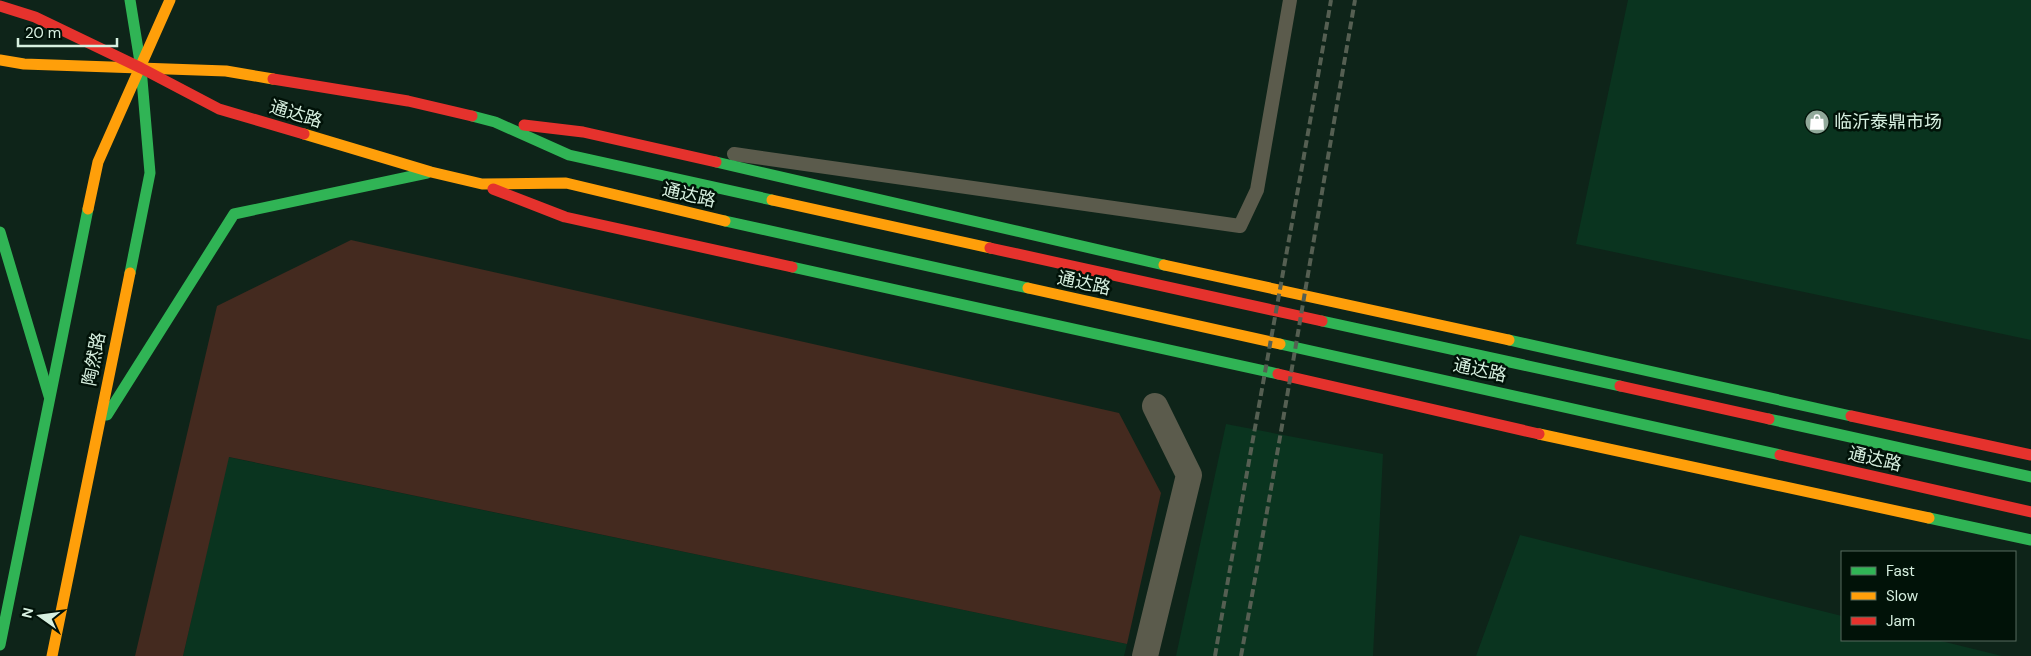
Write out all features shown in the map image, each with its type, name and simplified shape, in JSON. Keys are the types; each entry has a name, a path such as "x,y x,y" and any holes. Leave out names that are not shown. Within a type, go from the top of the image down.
{"main road":[{"name":"陶然路","path":"52,656 150,173 141,68 130,0"},
{"name":"陶然路","path":"1,638 98,162 170,0"},
{"name":"通达路","path":"0,6 35,18 141,68 219,110 431,172 482,184 566,183 684,212 2031,512"},
{"name":"通达路","path":"0,60 24,64 226,71 408,101 495,122 569,155 2031,477"},
{"path":"495,122 583,132 1187,270 2031,455"},
{"path":"98,428 234,214 431,172"},
{"path":"482,184 565,217 1169,349 1485,422 2031,540"},
{"path":"0,232 50,399"}],"street":[{"path":"1145,656 1189,475 1155,406"}],"lane":[{"path":"583,132 1240,226 1257,190 1290,0"}],"shaded area":[{"name":"临沂泰鼎市场","path":"1628,0 2031,0 2031,340 1576,244"},
{"path":"351,240 1119,413 1161,493 1127,644 229,457 183,656 135,656 217,306"},
{"path":"1226,424 1383,454 1373,656 1176,656"},
{"path":"228,457 1127,644 1124,656 183,656"},
{"path":"1520,535 1841,616 1841,641 1941,641 2002,656 1476,656"}],"railway":[{"path":"1215,656 1331,0"},
{"path":"1241,656 1355,0"}],"traffic: fast":[{"path":"130,0 141,68 150,173 130,273"},
{"path":"472,116 495,122 569,155 772,200"},
{"path":"716,162 1164,265"},
{"path":"107,415 234,214 427,173"},
{"path":"0,645 88,209"},
{"path":"725,221 1028,288"},
{"path":"0,232 49,396"},
{"path":"792,267 1278,374"},
{"path":"1322,321 1620,386"},
{"path":"1509,340 1851,416"},
{"path":"1280,344 1780,455"},
{"path":"1769,419 2031,477"},
{"path":"1929,518 2031,540"}],"traffic: slow":[{"path":"88,209 98,162 170,0"},
{"path":"0,60 24,64 226,71 273,79"},
{"path":"304,134 431,172 482,184 566,183 725,221"},
{"path":"772,200 990,248"},
{"path":"1164,265 1509,340"},
{"path":"52,656 130,273"},
{"path":"1028,288 1280,344"},
{"path":"1539,434 1929,518"}],"traffic: jam":[{"path":"0,6 35,17 141,68 219,109 304,134"},
{"path":"273,79 408,101 472,116"},
{"path":"524,125 583,132 716,162"},
{"path":"493,189 565,217 792,267"},
{"path":"990,248 1322,321"},
{"path":"1278,374 1539,434"},
{"path":"1620,386 1769,419"},
{"path":"1851,416 2031,455"},
{"path":"1780,455 2031,512"}],"place":[{"name":"临沂泰鼎市场","path":"1817,122"}]}
